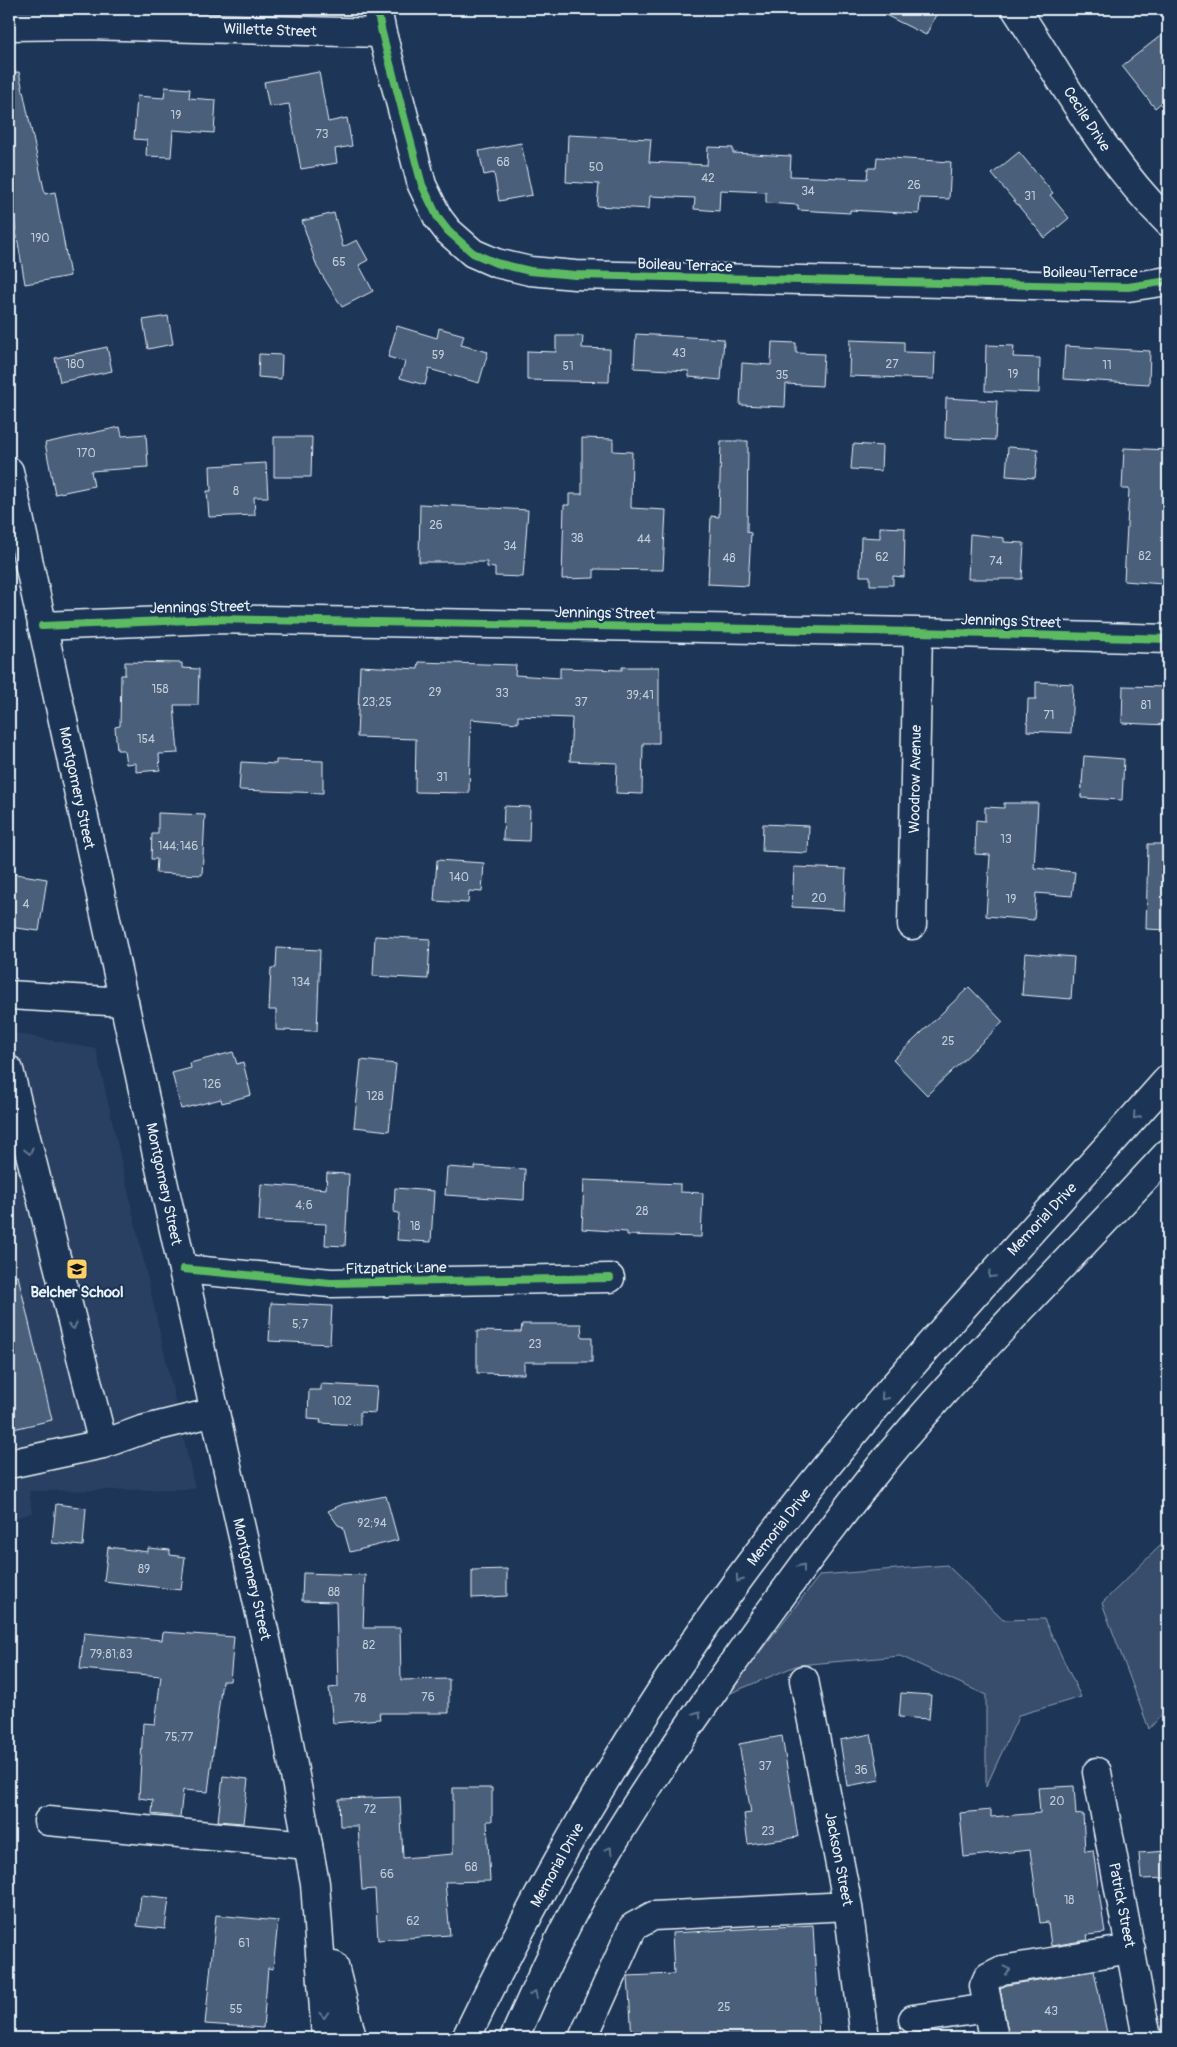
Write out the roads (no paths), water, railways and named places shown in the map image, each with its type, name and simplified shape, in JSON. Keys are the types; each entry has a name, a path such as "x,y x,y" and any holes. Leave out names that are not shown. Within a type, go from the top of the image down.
{"street":[{"name":"Cecile Drive","path":"1016,9 1085,120 1112,158 1168,222"},
{"name":"Willette Street","path":"9,26 379,21"},
{"name":"Boileau Terrace","path":"379,21 422,185 438,218 460,243 473,253 508,267 575,275 825,282 1128,287 1168,281"},
{"name":"Montgomery Street","path":"9,471 124,1002 287,1733 316,1897 326,2038"},
{"name":"Jennings Street","path":"42,626 214,619 918,632 1168,639"},
{"name":"Woodrow Avenue","path":"912,925 918,632"},
{"path":"9,996 124,1002"},
{"path":"9,1070 103,1444"},
{"name":"Memorial Drive","path":"464,2036 519,1932 597,1793 695,1639 739,1578 784,1518 879,1403 976,1291 1168,1079"},
{"path":"514,2038 557,1945 590,1880 619,1831 671,1752 768,1613 882,1464 928,1411 1022,1306 1168,1153"},
{"name":"Fitzpatrick Lane","path":"183,1269 331,1283 610,1278"},
{"path":"9,1464 103,1444 142,1430 215,1412"},
{"name":"Jackson Street","path":"804,1680 848,1906 865,2038"},
{"name":"Patrick Street","path":"1097,1772 1148,2038"},
{"path":"48,1821 308,1845"},
{"name":"Montgomery Street","path":"316,1897 352,2038"},
{"path":"583,2038 633,1927 653,1916 848,1906"},
{"path":"994,2038 984,1986 988,1977 1002,1970 1131,1949"},
{"path":"913,2019 988,2008"}],"place":[{"name":"Belcher School","path":"77,1269"}]}
